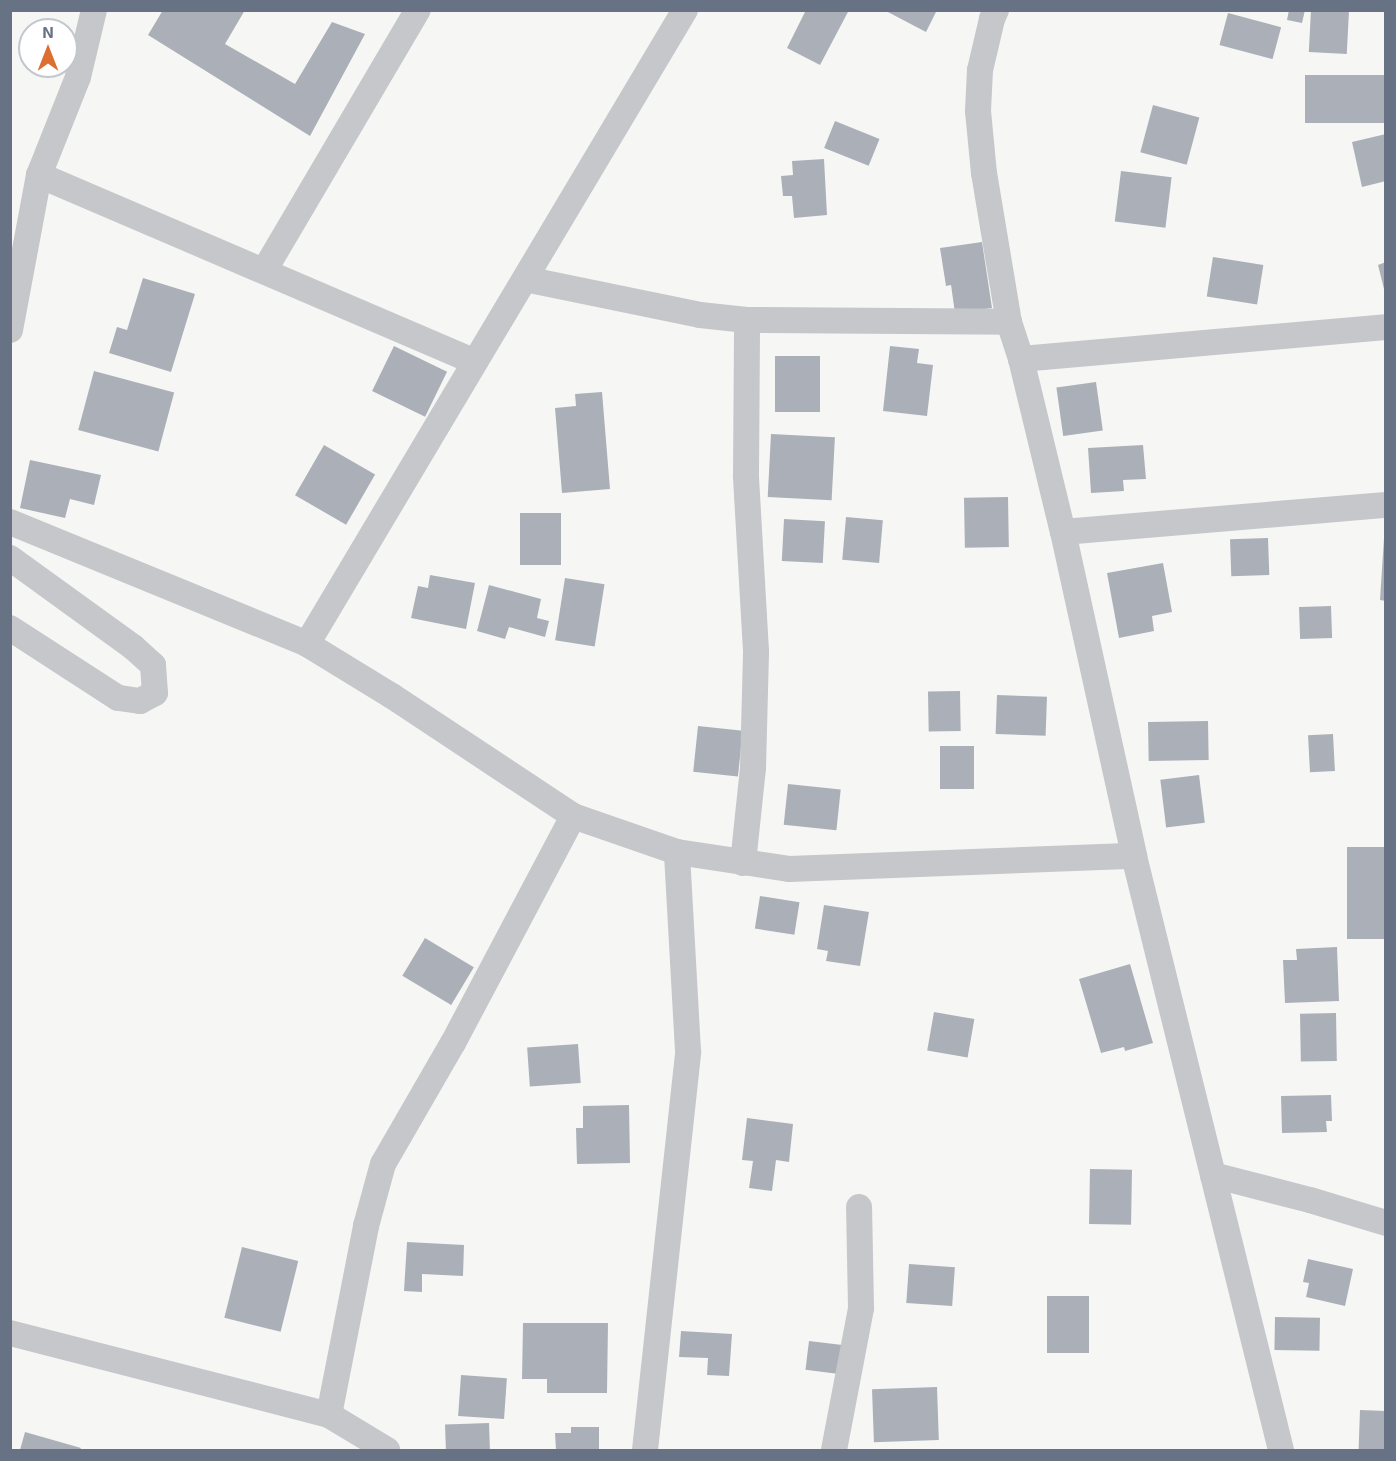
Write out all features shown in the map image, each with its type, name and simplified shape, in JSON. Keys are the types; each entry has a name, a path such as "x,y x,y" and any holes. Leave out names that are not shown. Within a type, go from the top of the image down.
{"street":[{"path":"10,330 39,175 78,77 94,10"},
{"path":"264,271 418,10"},
{"path":"307,644 685,10"},
{"path":"996,10 980,70 978,111 984,173 1009,322 1022,360 1063,531 1134,856 1281,1450"},
{"path":"39,175 475,362"},
{"path":"525,279 700,315 747,320 1009,322"},
{"path":"743,863 753,768 756,651 746,475 747,320"},
{"path":"1022,360 1386,327"},
{"path":"1063,531 1386,505"},
{"path":"10,522 307,644 392,696 573,816 677,852 789,869 1134,856"},
{"path":"10,558 133,647 153,665 155,693 140,701 118,698 10,628"},
{"path":"329,1415 366,1226 383,1164 453,1043 573,816"},
{"path":"645,1450 688,1051 677,852"},
{"path":"1213,1175 1310,1200 1386,1223"},
{"path":"834,1450 861,1308 859,1207"},
{"path":"10,1333 329,1415 387,1450"}],"building":[{"path":"163,10 245,10 225,44 295,84 332,22 365,34 310,136 148,35"},
{"path":"806,10 849,10 820,65 787,48"},
{"path":"884,10 937,10 926,32"},
{"path":"1289,10 1305,10 1302,23 1287,20"},
{"path":"1311,10 1349,12 1347,54 1309,52"},
{"path":"1228,13 1281,27 1273,59 1219,45"},
{"path":"1305,75 1386,75 1386,123 1305,123"},
{"path":"1153,105 1199,117 1187,165 1140,152"},
{"path":"835,121 880,139 869,166 824,148"},
{"path":"1386,134 1386,181 1362,187 1352,142"},
{"path":"824,159 827,215 794,218 792,196 783,196 781,176 793,175 792,161"},
{"path":"1121,171 1172,177 1165,228 1115,222"},
{"path":"982,242 992,308 955,313 951,285 946,286 940,248"},
{"path":"1213,257 1263,265 1257,304 1207,297"},
{"path":"1386,262 1386,293 1385,293 1378,265"},
{"path":"143,278 195,294 171,372 109,353 117,327 127,330"},
{"path":"394,346 447,372 425,417 372,391"},
{"path":"890,346 919,349 917,363 933,365 927,416 883,411"},
{"path":"775,356 820,356 820,412 775,412"},
{"path":"94,371 174,392 158,451 78,430"},
{"path":"1096,382 1103,431 1063,436 1056,388"},
{"path":"602,392 610,489 562,493 555,408 576,406 575,394"},
{"path":"771,434 835,437 832,500 768,497"},
{"path":"324,445 375,474 346,525 295,495"},
{"path":"1143,445 1146,479 1123,480 1124,491 1091,493 1088,448"},
{"path":"30,460 101,475 94,505 70,499 65,518 20,508"},
{"path":"1008,497 1009,547 965,548 964,498"},
{"path":"520,513 561,513 561,565 520,565"},
{"path":"846,517 883,520 879,563 842,560"},
{"path":"784,519 825,521 823,563 782,561"},
{"path":"1268,538 1269,575 1231,576 1230,539"},
{"path":"1384,538 1386,538 1386,601 1380,600"},
{"path":"1163,563 1172,612 1152,616 1154,631 1119,638 1107,573"},
{"path":"430,575 475,583 466,629 411,618 418,586 428,588"},
{"path":"565,578 605,584 595,646 555,640"},
{"path":"489,585 541,599 537,618 549,621 545,637 509,627 505,639 477,631"},
{"path":"1331,606 1332,638 1300,639 1299,607"},
{"path":"960,691 961,731 929,732 928,692"},
{"path":"997,695 1047,697 1046,736 996,734"},
{"path":"1208,721 1209,760 1149,761 1148,722"},
{"path":"698,726 743,731 738,776 693,772"},
{"path":"1333,734 1335,771 1310,772 1308,735"},
{"path":"940,746 974,746 974,789 940,789"},
{"path":"1199,775 1205,823 1166,827 1160,780"},
{"path":"788,784 841,790 836,830 784,825"},
{"path":"1347,847 1386,847 1386,939 1347,939"},
{"path":"760,896 800,902 794,935 755,929"},
{"path":"824,905 869,912 860,966 826,961 828,951 817,949"},
{"path":"425,938 474,967 451,1005 402,976"},
{"path":"1337,947 1339,1001 1285,1003 1283,960 1297,960 1296,949"},
{"path":"1130,964 1153,1043 1125,1051 1124,1047 1101,1053 1079,979"},
{"path":"934,1012 974,1019 968,1058 927,1050"},
{"path":"1336,1013 1337,1061 1301,1062 1300,1014"},
{"path":"578,1044 581,1083 530,1086 527,1048"},
{"path":"1331,1095 1332,1121 1326,1121 1327,1132 1282,1133 1281,1096"},
{"path":"629,1105 630,1163 577,1164 576,1128 583,1128 583,1106"},
{"path":"747,1118 793,1124 789,1162 776,1160 772,1191 749,1188 753,1161 742,1160"},
{"path":"1090,1169 1132,1170 1131,1225 1089,1224"},
{"path":"407,1242 464,1245 463,1276 422,1274 422,1292 404,1291"},
{"path":"242,1247 298,1261 281,1332 224,1318"},
{"path":"1308,1259 1353,1269 1345,1306 1306,1297 1309,1283 1303,1282"},
{"path":"909,1264 955,1267 952,1306 906,1303"},
{"path":"1047,1296 1089,1296 1089,1353 1047,1353"},
{"path":"1275,1317 1320,1318 1319,1351 1274,1350"},
{"path":"523,1323 608,1323 607,1393 547,1393 547,1379 522,1379"},
{"path":"681,1331 732,1334 729,1376 707,1375 708,1358 679,1357"},
{"path":"809,1341 849,1346 845,1375 805,1370"},
{"path":"461,1375 507,1378 504,1419 458,1416"},
{"path":"937,1387 939,1440 874,1442 872,1389"},
{"path":"1360,1410 1386,1411 1385,1450 1359,1449"},
{"path":"489,1423 490,1450 446,1450 445,1425"},
{"path":"571,1427 599,1427 599,1450 556,1450 555,1433 571,1433"},
{"path":"25,1432 81,1448 80,1450 20,1450"}]}
